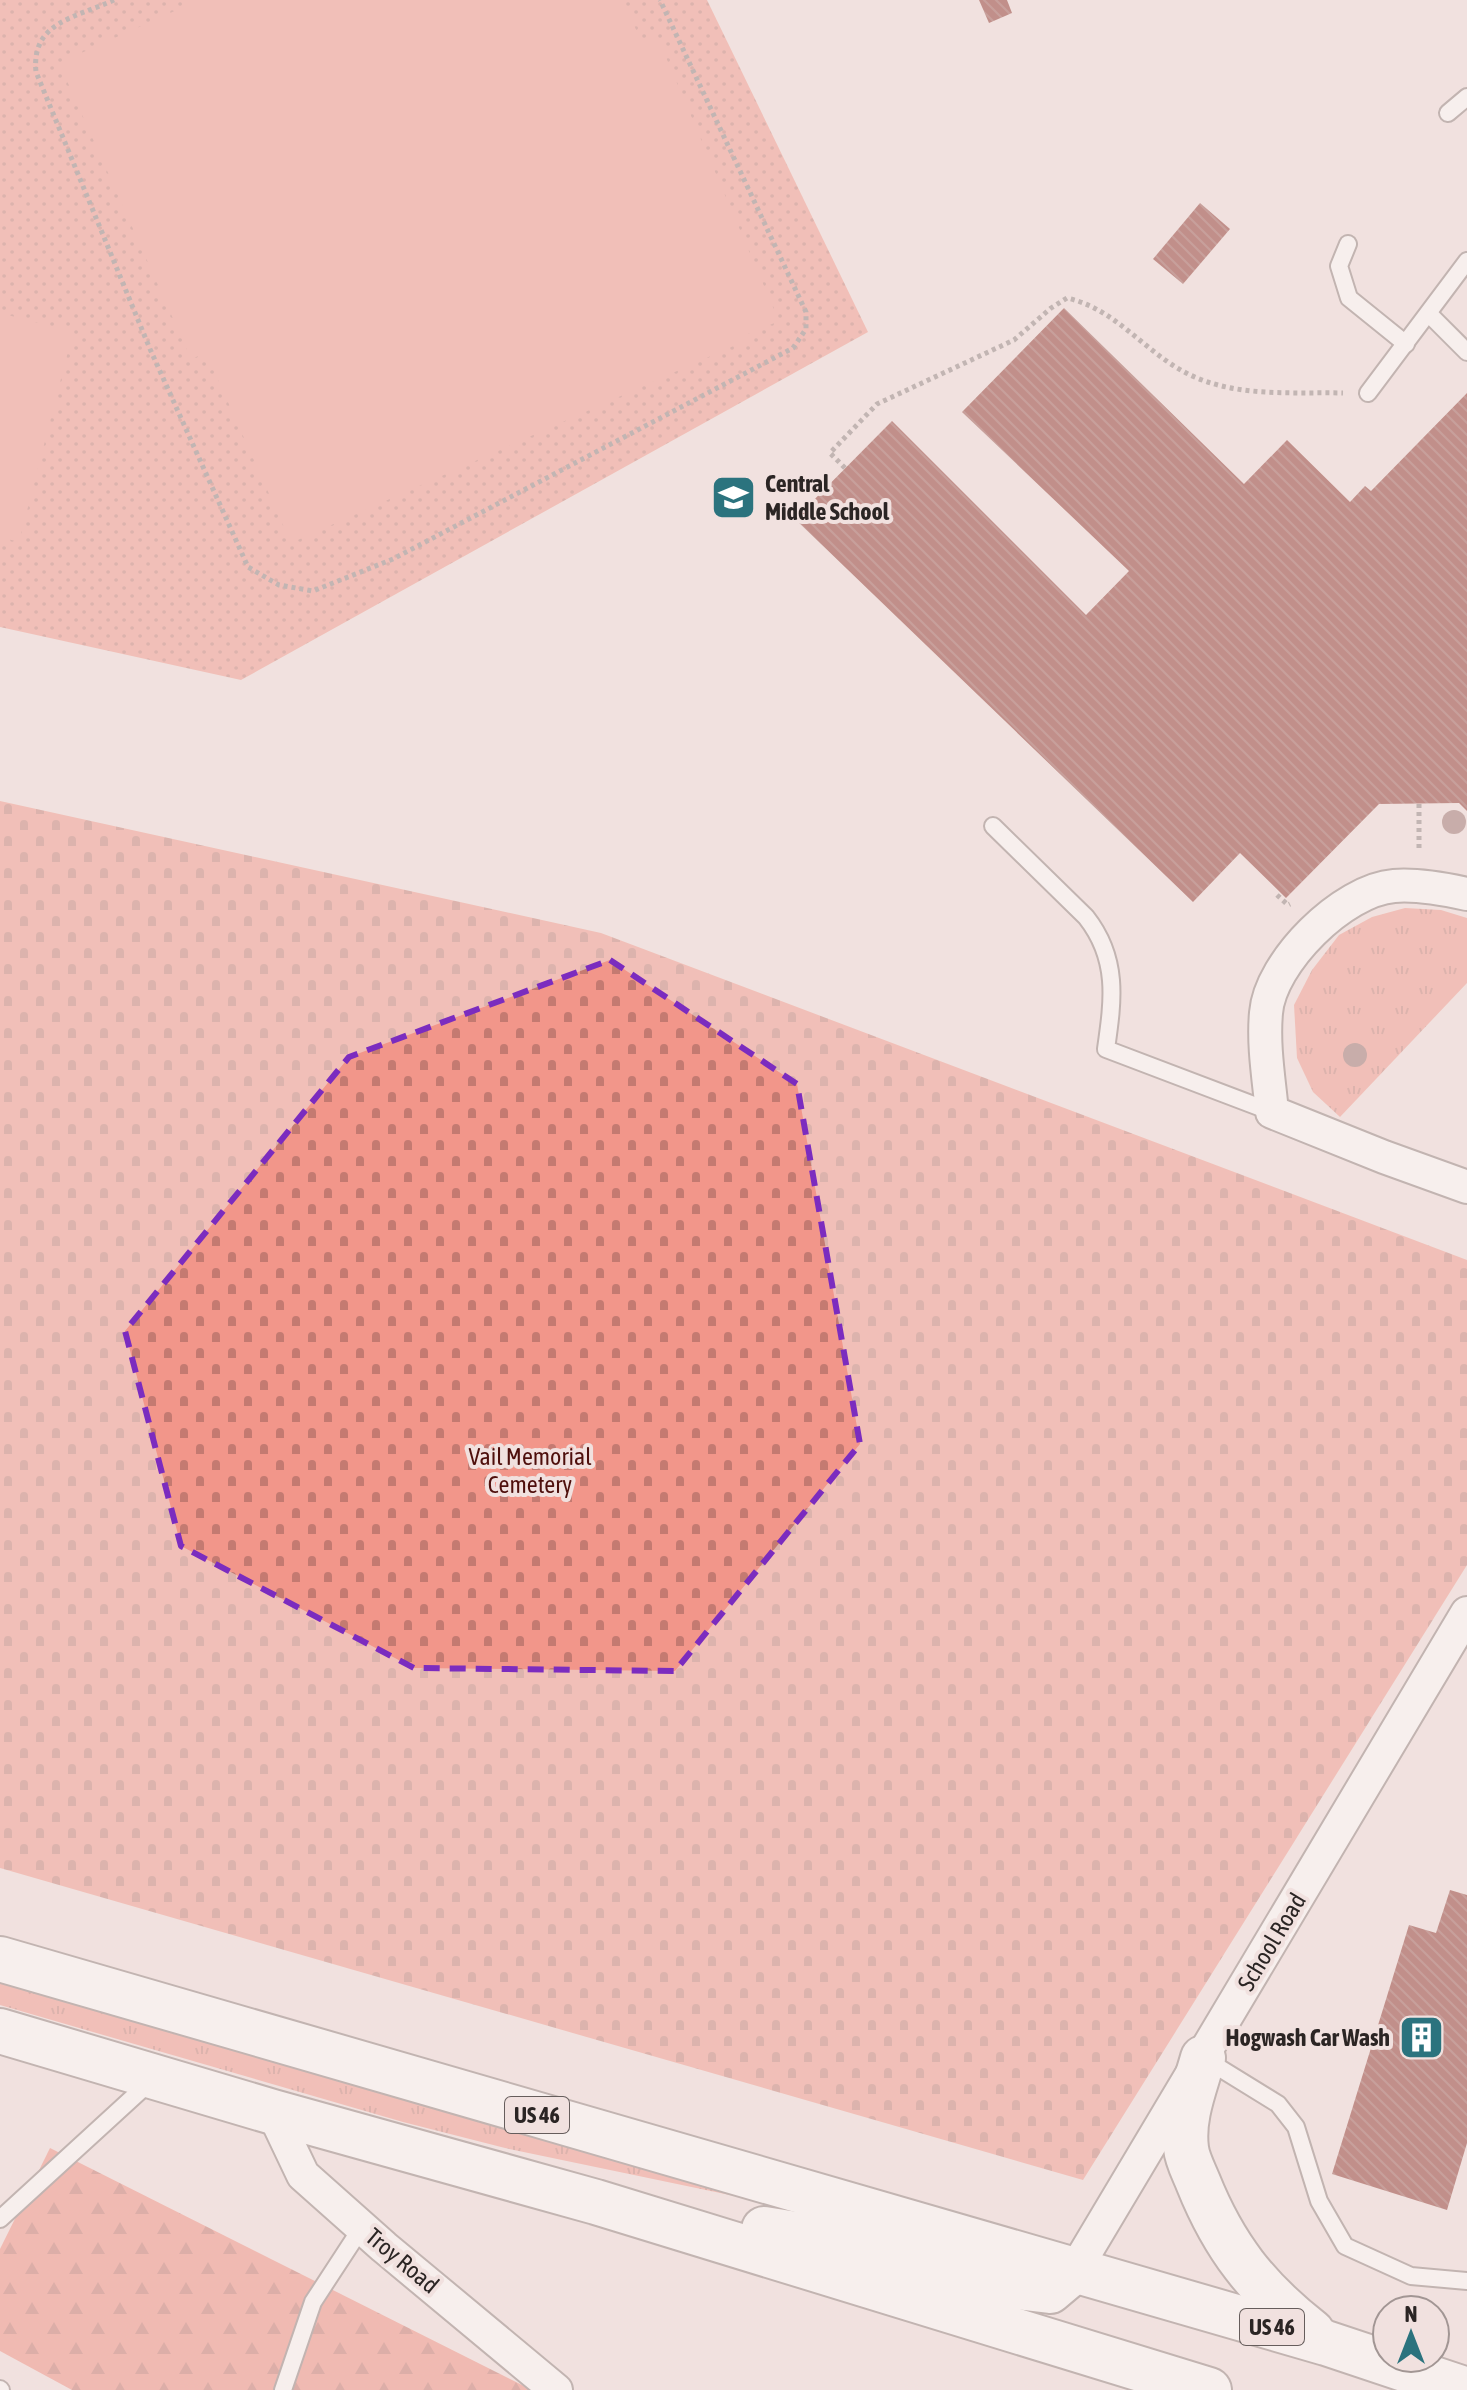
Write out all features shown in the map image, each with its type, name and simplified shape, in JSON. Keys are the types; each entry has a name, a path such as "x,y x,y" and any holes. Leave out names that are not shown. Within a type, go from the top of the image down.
{"highway":[{"name":"US 46","path":"0,1959 1326,2343 1467,2390"},
{"path":"0,2031 273,2112 596,2202 1209,2390"},
{"path":"1203,2058 1186,2119 1186,2150 1200,2188 1219,2230 1243,2267 1275,2303 1326,2343"},
{"path":"596,2202 814,2237 958,2280 1050,2291 1075,2270"}],"street":[{"path":"1467,894 1393,886 1365,893 1317,927 1277,978 1266,1011 1272,1112 1467,1187"},
{"name":"School Road","path":"1075,2270 1467,1613"},
{"name":"Troy Road","path":"273,2112 303,2175 556,2390"}],"lane":[{"path":"1448,113 1467,97"},
{"path":"1348,244 1339,266 1349,298 1406,344"},
{"path":"1368,393 1467,261"},
{"path":"1429,314 1467,352"},
{"path":"993,826 1100,934 1111,969 1106,1049 1272,1112"},
{"path":"1203,2058 1278,2104 1296,2127 1319,2201 1345,2246 1411,2276 1467,2281"},
{"path":"0,2219 156,2077"},
{"path":"283,2390 313,2302 362,2227"}],"path":[{"path":"114,0 47,31 39,42 35,57 36,72 150,349 248,567 279,585 313,591 393,559 793,348 806,329 806,312 660,0"},
{"path":"845,468 830,453 877,404 1014,340 1067,298 1089,303 1157,354 1196,378 1244,391 1368,393"},
{"path":"1419,804 1419,850"},
{"path":"1277,895 1288,905"}],"highlighted area":[{"path":"610,960 797,1084 860,1444 675,1671 414,1668 181,1546 125,1331 349,1057"}],"green space":[{"path":"0,0 707,0 868,332 241,680 0,627"},
{"path":"199,0 623,0 641,41 656,34 779,321 748,334 749,339 291,543 206,353 191,359 59,63"},
{"path":"0,313 73,332 19,542 0,537"},
{"name":"Vail Memorial Cemetery","path":"0,801 601,933 1467,1260 1467,1565 1083,2180 0,1868"},
{"path":"1405,908 1441,910 1467,918 1467,983 1340,1117 1313,1092 1297,1058 1294,1005 1312,970 1339,935 1372,917"},
{"path":"0,1974 749,2199 505,2148 403,2122 0,2005"},
{"path":"50,2148 532,2390 72,2390 0,2351 0,2249"}],"building":[{"path":"979,0 1007,0 1012,13 989,23"},
{"path":"1200,203 1230,229 1183,284 1153,259"},
{"name":"Central Middle School","path":"1064,308 1244,484 1287,440 1350,502 1365,486 1371,491 1467,393 1467,811 1459,803 1379,804 1286,898 1240,853 1193,902 795,519 892,421 1086,615 1129,571 962,412"},
{"name":"Hogwash Car Wash","path":"1450,1890 1467,1895 1467,2143 1447,2210 1332,2174 1409,1925 1436,1933"}],"place":[{"name":"Central Middle School","path":"734,498"},
{"name":"Hogwash Car Wash","path":"1421,2038"}]}
